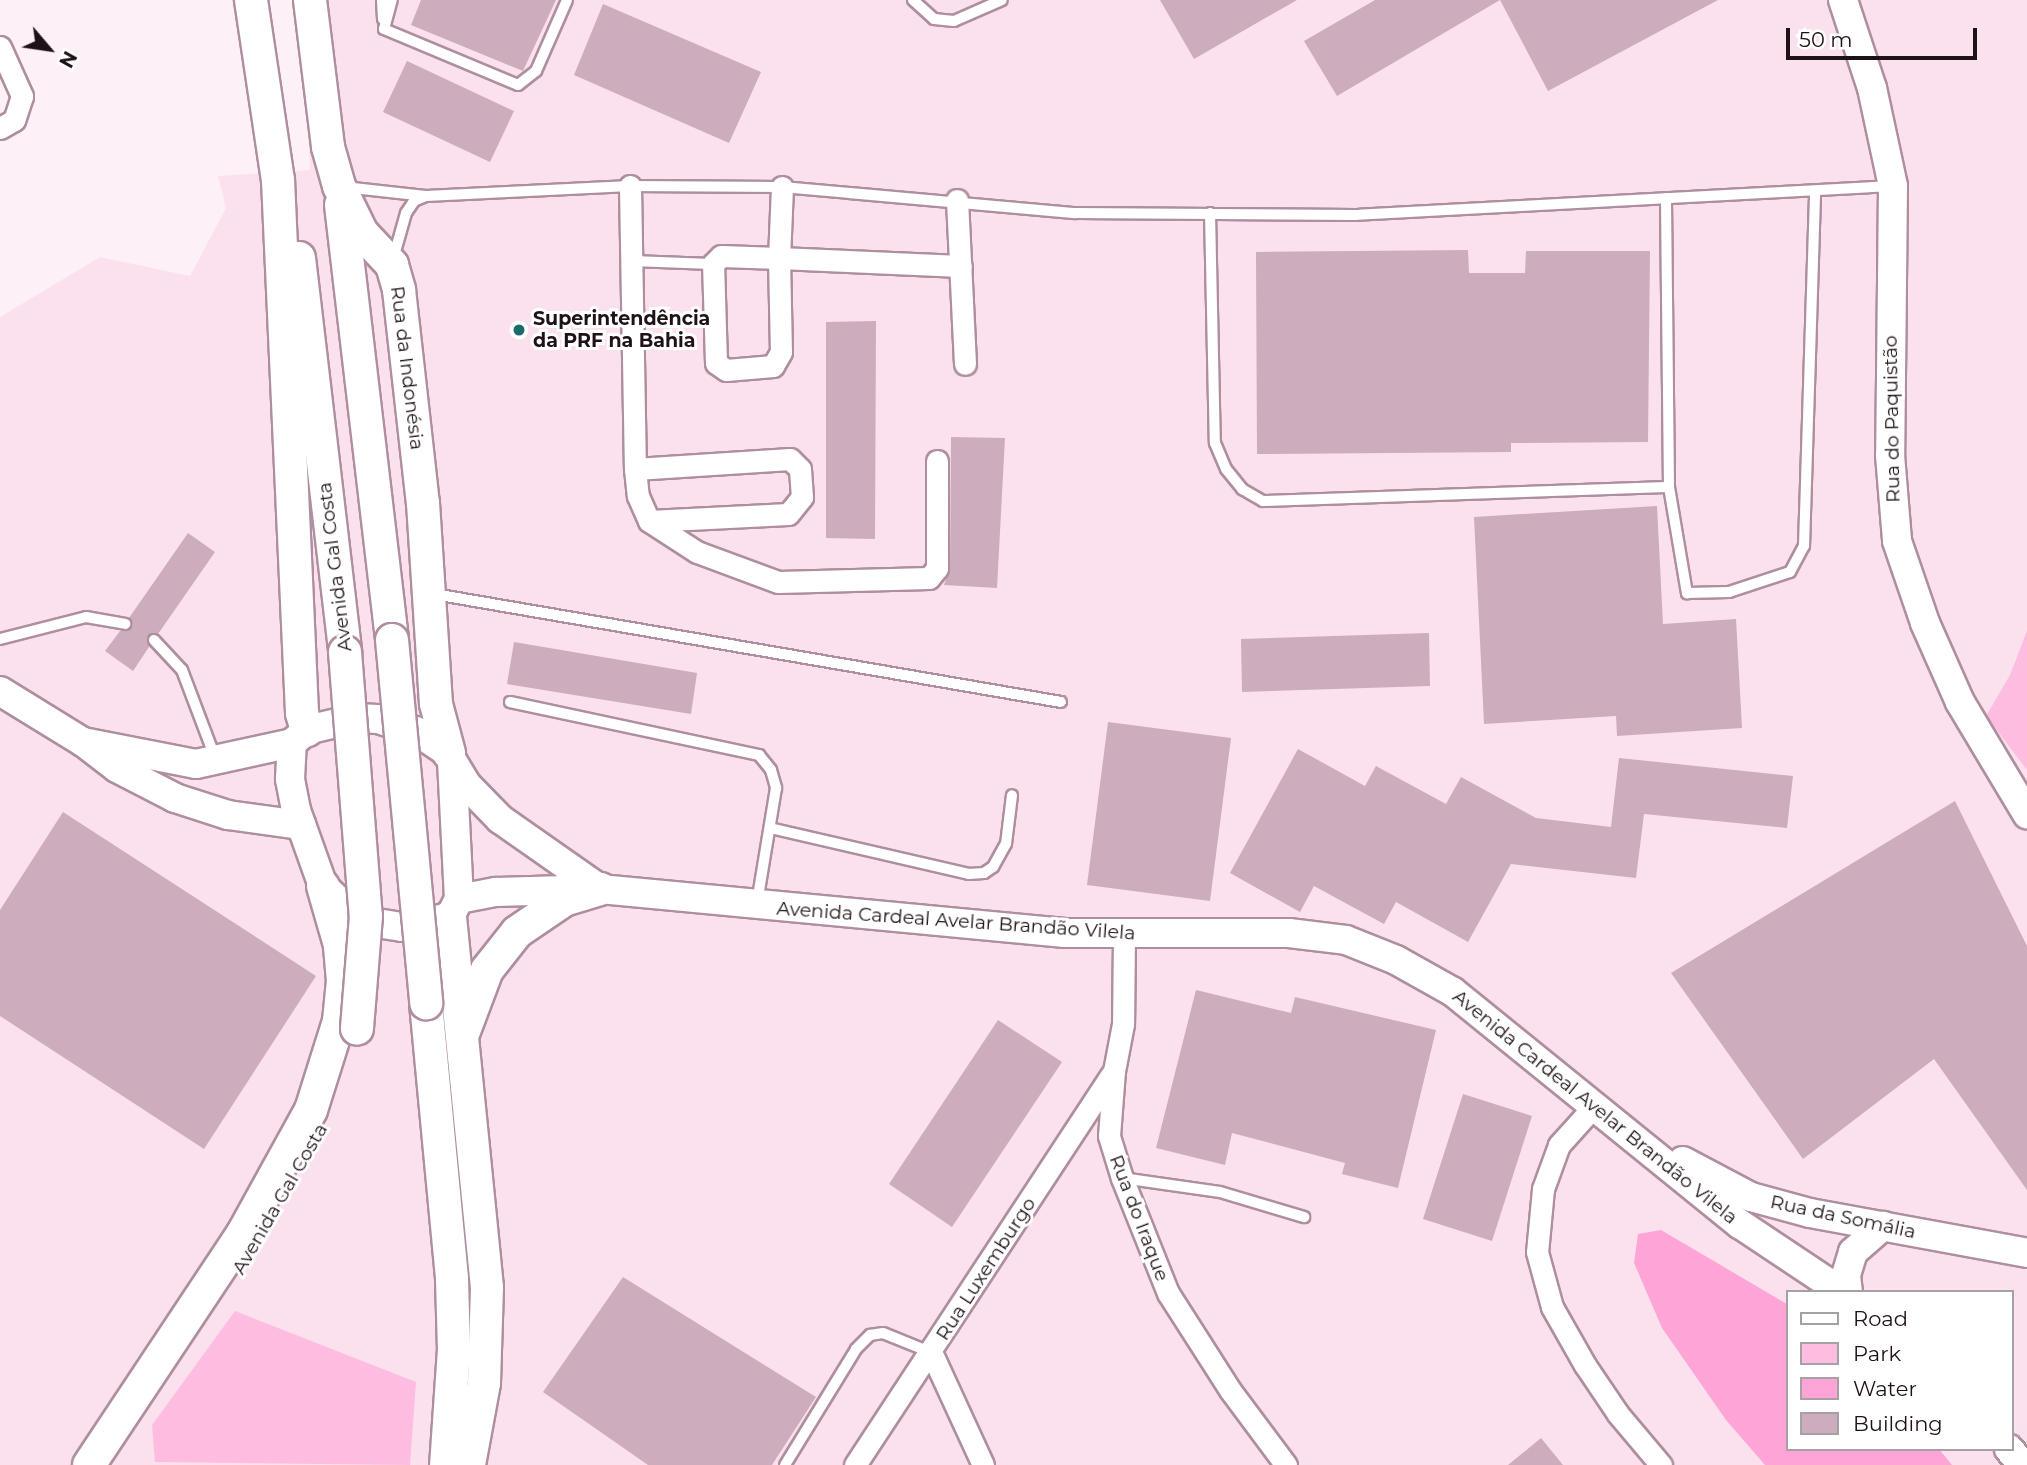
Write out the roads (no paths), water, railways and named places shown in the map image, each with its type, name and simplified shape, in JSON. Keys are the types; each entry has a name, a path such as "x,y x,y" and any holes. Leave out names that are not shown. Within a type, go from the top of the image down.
{"main road":[{"path":"251,0 278,180"},
{"name":"Rua da Indonésia","path":"310,0 328,147 339,186 362,233 392,265 404,328 436,704 450,757 455,908"},
{"name":"Rua do Paquistão","path":"1843,0 1872,88 1893,186 1890,455 1897,541 1925,623 1960,702 2027,814"},
{"name":"Avenida Gal Costa","path":"109,1435 161,1384 225,1295 313,1149 348,1068 358,1029 366,892 345,652 330,552 308,320 295,230 278,180"},
{"name":"Avenida Gal Costa","path":"89,1465 242,1235 311,1110 339,1021 343,981 340,945 301,825 290,779 300,737 302,713 278,180"},
{"path":"339,186 392,640 452,1279 454,1349 446,1465"},
{"path":"0,691 83,742 117,768 175,798 228,815 301,825"},
{"name":"Rua da Indonésia","path":"300,737 357,718 378,719 416,731 450,757 466,784 500,819 600,889"},
{"path":"83,742 170,761 217,762 300,737"},
{"name":"Avenida Cardeal Avelar Brandão Vilela","path":"323,886 351,913 372,922 402,927 496,892 600,889 757,905 1124,935 1289,933 1346,940 1396,960 1453,992 1740,1224 1842,1290"},
{"path":"463,1036 487,970 517,932 564,900 600,889"},
{"path":"455,908 463,1036 487,1287 484,1383 469,1465"},
{"name":"Rua da Somália","path":"1630,1134 1751,1197 1883,1226 2027,1253"},
{"path":"1845,1290 1846,1275 1853,1252 1883,1226"},
{"path":"2011,1451 2022,1465"}],"street":[{"path":"0,47 22,96 14,120 0,128"},
{"path":"630,186 635,469 638,496 649,522 697,552 778,582 929,578 937,568 937,461"},
{"path":"782,187 779,258 781,352 772,366 734,371 716,363 713,264 721,256 779,258 961,266"},
{"path":"957,200 965,364"},
{"path":"635,469 790,459 800,469 802,497 788,514 649,522"},
{"name":"Rua do Iraque","path":"1124,935 1123,1024 1114,1071 1109,1136 1122,1178 1168,1293 1230,1390 1286,1465"},
{"name":"Rua Luxemburgo","path":"855,1465 932,1353 1114,1071"},
{"path":"1595,1105 1559,1145 1543,1189 1537,1252 1552,1307 1585,1365 1618,1414 1661,1465"},
{"path":"932,1353 983,1465"}],"lane":[{"path":"382,0 384,29"},
{"path":"384,29 392,0"},
{"path":"384,29 518,85 536,71 566,0"},
{"path":"913,0 934,19 954,21 1002,0"},
{"path":"339,186 426,196 630,186 782,187 957,200 1076,213 1355,215 1893,186"},
{"path":"1666,198 1669,487 1687,593 1729,592 1790,572 1804,545 1815,191"},
{"path":"392,265 406,213 414,201 426,196"},
{"path":"1210,213 1215,443 1226,469 1242,489 1263,502 1669,487"},
{"path":"631,261 713,264"},
{"path":"427,593 1061,702"},
{"path":"0,639 86,617 125,624"},
{"path":"154,640 182,670 217,762"},
{"path":"510,702 759,755 771,770 776,788 757,905"},
{"path":"770,828 969,874 984,873 993,867 1006,844 1012,795"},
{"path":"1122,1178 1220,1192 1304,1217"},
{"path":"785,1465 856,1349 870,1335 883,1333 932,1353"}],"water":[{"path":"1661,1230 1786,1303 1786,1451 1941,1451 1952,1465 1765,1465 1726,1420 1662,1328 1634,1263 1638,1234"}],"place":[{"name":"Superintendência da PRF na Bahia","path":"519,330"}]}
